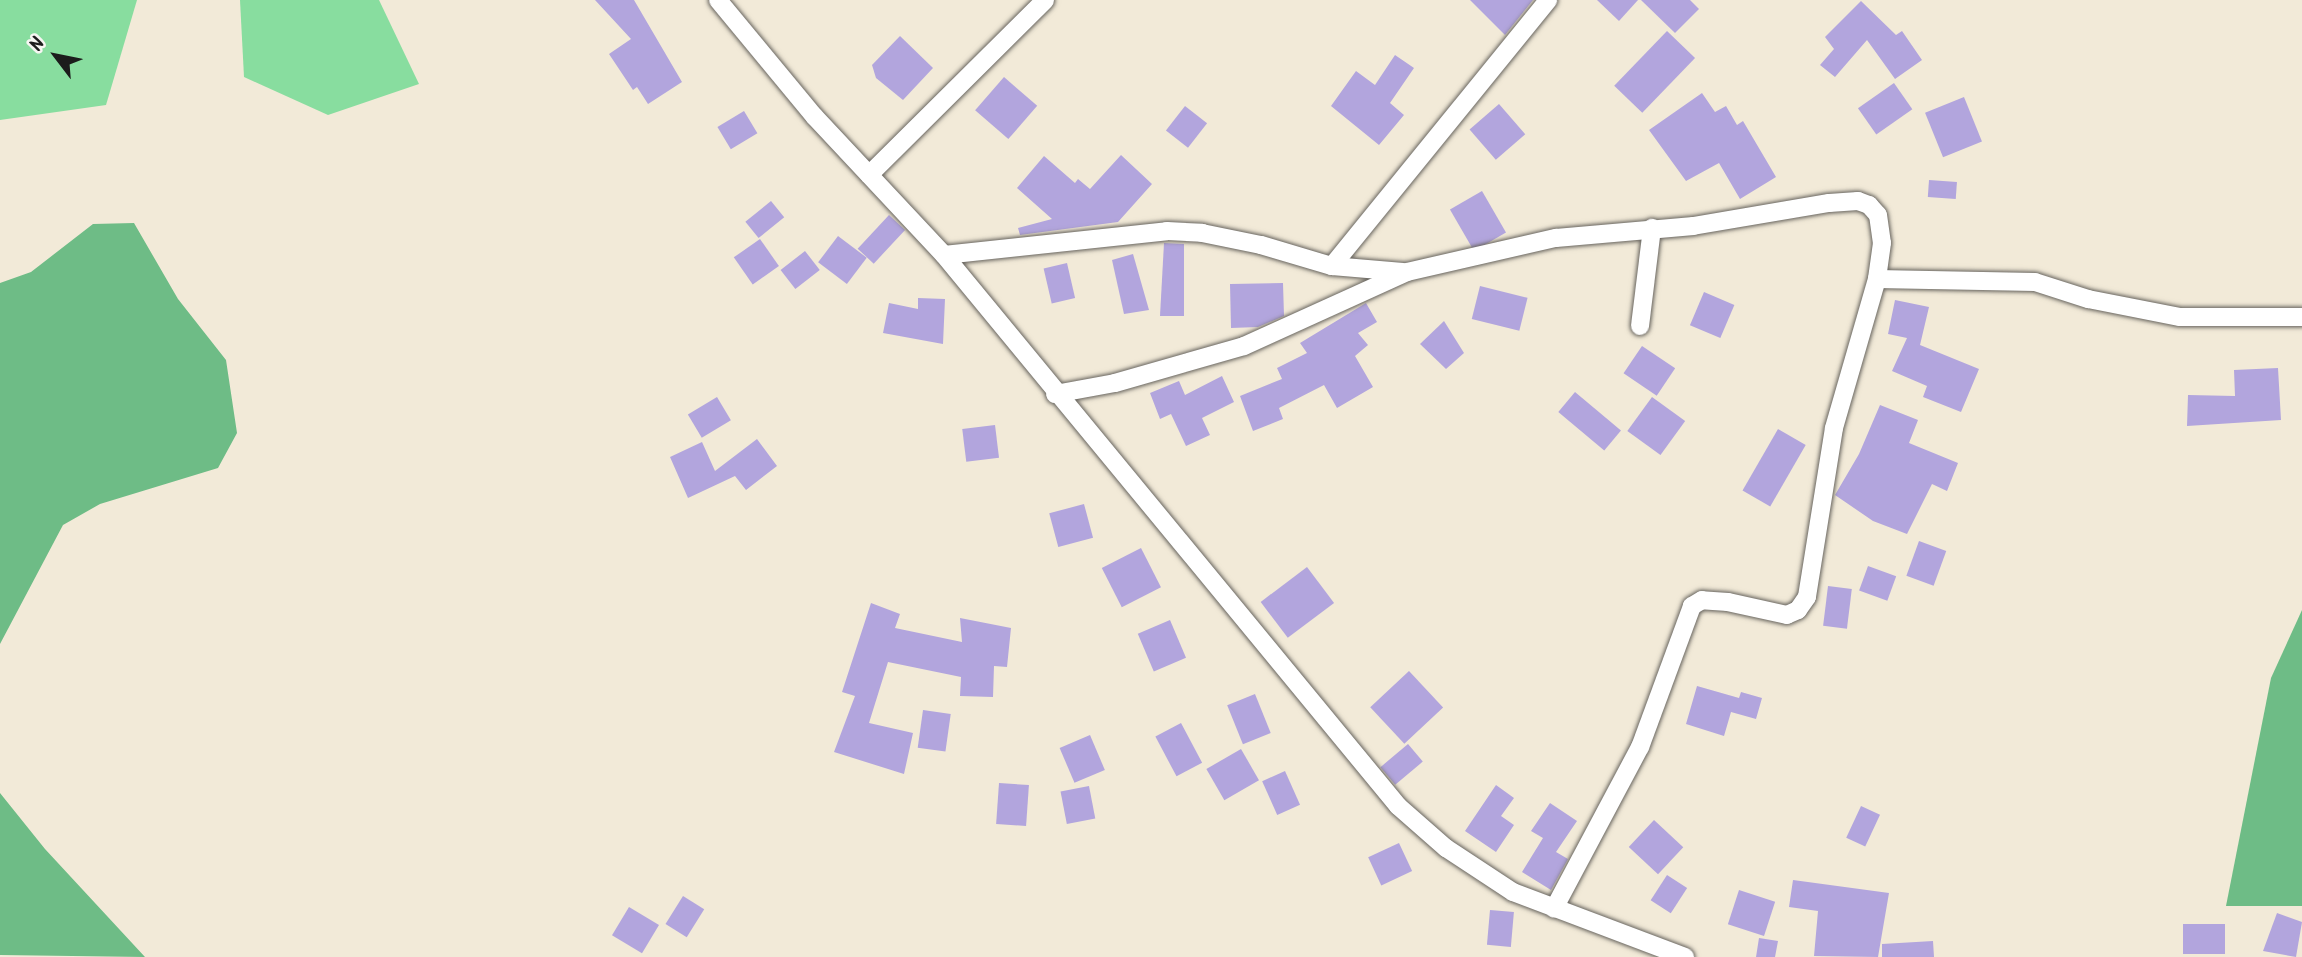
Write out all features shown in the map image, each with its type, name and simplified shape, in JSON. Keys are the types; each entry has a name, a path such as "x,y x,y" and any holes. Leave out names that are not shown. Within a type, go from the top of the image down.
{"street":[{"path":"718,0 869,175 944,255 1055,394 1398,806 1478,871 1554,909 1685,957"},
{"path":"869,175 1045,0"},
{"path":"1332,266 1548,0"},
{"path":"1055,394 1115,383 1244,345 1407,272 1556,239 1858,201 1878,215 1882,243 1877,279 1833,428 1807,597 1798,610 1787,615 1728,602 1702,600 1692,606 1640,747 1554,909"},
{"path":"1640,326 1651,228"},
{"path":"944,255 1167,231 1202,233 1261,245 1332,266 1407,272"},
{"path":"1877,279 2035,282 2088,299 2180,317 2302,317"}],"green space":[{"path":"0,0 137,0 106,105 0,120"},
{"path":"240,0 379,0 419,84 328,115 244,77"},
{"path":"134,223 178,299 226,360 237,433 218,468 100,504 63,525 0,644 0,283 31,272 93,224"},
{"path":"2302,610 2302,906 2226,906 2271,678"},
{"path":"0,793 45,849 145,957 0,955"}],"building":[{"path":"595,0 634,0 682,82 648,104 637,87 633,90 609,54 631,39"},
{"path":"1470,0 1533,0 1505,35"},
{"path":"1597,0 1638,0 1619,21"},
{"path":"1641,0 1690,0 1699,9 1675,33"},
{"path":"1861,1 1896,35 1902,31 1922,60 1895,79 1867,40 1835,77 1820,65 1834,49 1825,37"},
{"path":"1667,31 1695,58 1642,113 1614,86"},
{"path":"900,36 933,68 903,100 876,78 872,65"},
{"path":"1395,55 1414,68 1390,103 1404,115 1379,145 1331,106 1356,71 1375,85"},
{"path":"1004,77 1037,106 1008,139 975,110"},
{"path":"1894,83 1912,109 1876,134 1858,108"},
{"path":"1702,93 1715,112 1726,106 1737,125 1743,121 1776,177 1740,199 1719,163 1686,181 1649,130"},
{"path":"1964,97 1982,142 1943,157 1925,113"},
{"path":"1499,104 1525,134 1496,160 1470,130"},
{"path":"1185,106 1207,123 1188,148 1166,130"},
{"path":"744,111 757,133 731,149 717,127"},
{"path":"1121,155 1152,184 1118,222 1020,235 1018,228 1052,219 1017,188 1044,156 1075,183 1078,179 1090,189"},
{"path":"1929,180 1957,182 1956,199 1928,197"},
{"path":"1482,191 1506,233 1474,251 1450,210"},
{"path":"771,201 784,217 759,238 745,222"},
{"path":"889,215 905,230 874,264 858,249"},
{"path":"838,236 867,258 847,284 818,262"},
{"path":"760,239 779,266 753,284 734,257"},
{"path":"1164,243 1184,244 1184,316 1160,316"},
{"path":"805,251 820,270 795,289 781,270"},
{"path":"1133,254 1149,310 1124,314 1112,260"},
{"path":"1067,263 1075,298 1052,303 1044,268"},
{"path":"1283,283 1284,316 1258,327 1231,328 1230,284"},
{"path":"1480,286 1528,298 1519,331 1472,319"},
{"path":"1704,292 1734,305 1720,338 1690,325"},
{"path":"918,298 945,299 943,344 883,333 889,303 918,309"},
{"path":"1895,300 1929,307 1920,345 1979,369 1961,412 1923,397 1927,386 1892,371 1907,338 1888,334"},
{"path":"1366,303 1377,322 1358,333 1368,345 1355,356 1373,387 1337,408 1324,385 1279,408 1283,419 1253,431 1240,396 1282,379 1277,368 1307,353 1300,343"},
{"path":"1444,321 1464,353 1446,369 1420,344"},
{"path":"1642,346 1675,368 1657,396 1624,373"},
{"path":"2278,368 2281,420 2187,426 2188,395 2235,396 2234,370"},
{"path":"1222,376 1234,402 1202,418 1210,435 1186,446 1171,414 1160,419 1150,393 1179,381 1185,395"},
{"path":"1575,392 1621,431 1604,450 1558,412"},
{"path":"717,397 731,420 702,438 688,415"},
{"path":"1652,397 1685,421 1660,455 1627,431"},
{"path":"1880,405 1918,420 1909,443 1958,463 1947,491 1932,484 1907,534 1873,521 1835,495 1859,454"},
{"path":"995,425 999,458 966,462 962,429"},
{"path":"1778,429 1806,445 1770,506 1742,490"},
{"path":"757,439 777,466 746,490 735,476 688,498 670,457 702,442 715,471"},
{"path":"1084,504 1093,538 1058,547 1049,513"},
{"path":"1919,541 1946,551 1934,586 1906,576"},
{"path":"1141,548 1161,587 1122,607 1102,568"},
{"path":"1868,566 1896,576 1887,601 1859,590"},
{"path":"1307,567 1334,603 1288,638 1261,602"},
{"path":"1828,586 1852,589 1847,629 1823,626"},
{"path":"871,603 900,614 895,628 962,642 960,618 1011,628 1007,667 994,666 993,697 960,696 961,677 888,662 869,723 913,733 904,774 834,752 855,696 842,692"},
{"path":"1170,620 1186,658 1154,671 1138,634"},
{"path":"1409,671 1443,708 1404,744 1370,707"},
{"path":"1697,686 1739,698 1741,692 1762,698 1756,719 1731,712 1724,736 1686,724"},
{"path":"1255,694 1271,733 1243,744 1227,705"},
{"path":"923,710 951,714 945,752 918,748"},
{"path":"1181,723 1202,763 1177,776 1155,737"},
{"path":"1090,735 1105,770 1074,783 1060,748"},
{"path":"1408,744 1423,762 1395,785 1380,767"},
{"path":"1241,749 1259,780 1224,800 1206,769"},
{"path":"1285,771 1300,805 1277,815 1262,781"},
{"path":"999,783 1029,785 1026,826 996,824"},
{"path":"1496,785 1514,798 1501,816 1514,825 1496,852 1465,831"},
{"path":"1089,786 1095,818 1067,824 1061,792"},
{"path":"1550,803 1577,821 1556,852 1568,859 1551,890 1522,872 1543,838 1531,831"},
{"path":"1861,806 1880,815 1865,847 1846,838"},
{"path":"1654,820 1683,847 1658,874 1629,847"},
{"path":"1399,843 1412,871 1381,885 1368,857"},
{"path":"1667,875 1687,888 1671,913 1651,900"},
{"path":"1793,880 1889,893 1878,957 1814,956 1818,911 1789,907"},
{"path":"1739,890 1775,902 1764,936 1728,924"},
{"path":"683,896 704,909 687,937 666,924"},
{"path":"629,907 659,925 642,953 612,935"},
{"path":"1490,910 1514,912 1511,947 1487,945"},
{"path":"2277,913 2302,922 2296,957 2263,951"},
{"path":"2183,924 2225,924 2225,954 2183,954"},
{"path":"1759,938 1778,941 1775,957 1756,957"},
{"path":"1933,941 1934,957 1882,957 1882,944"}]}
